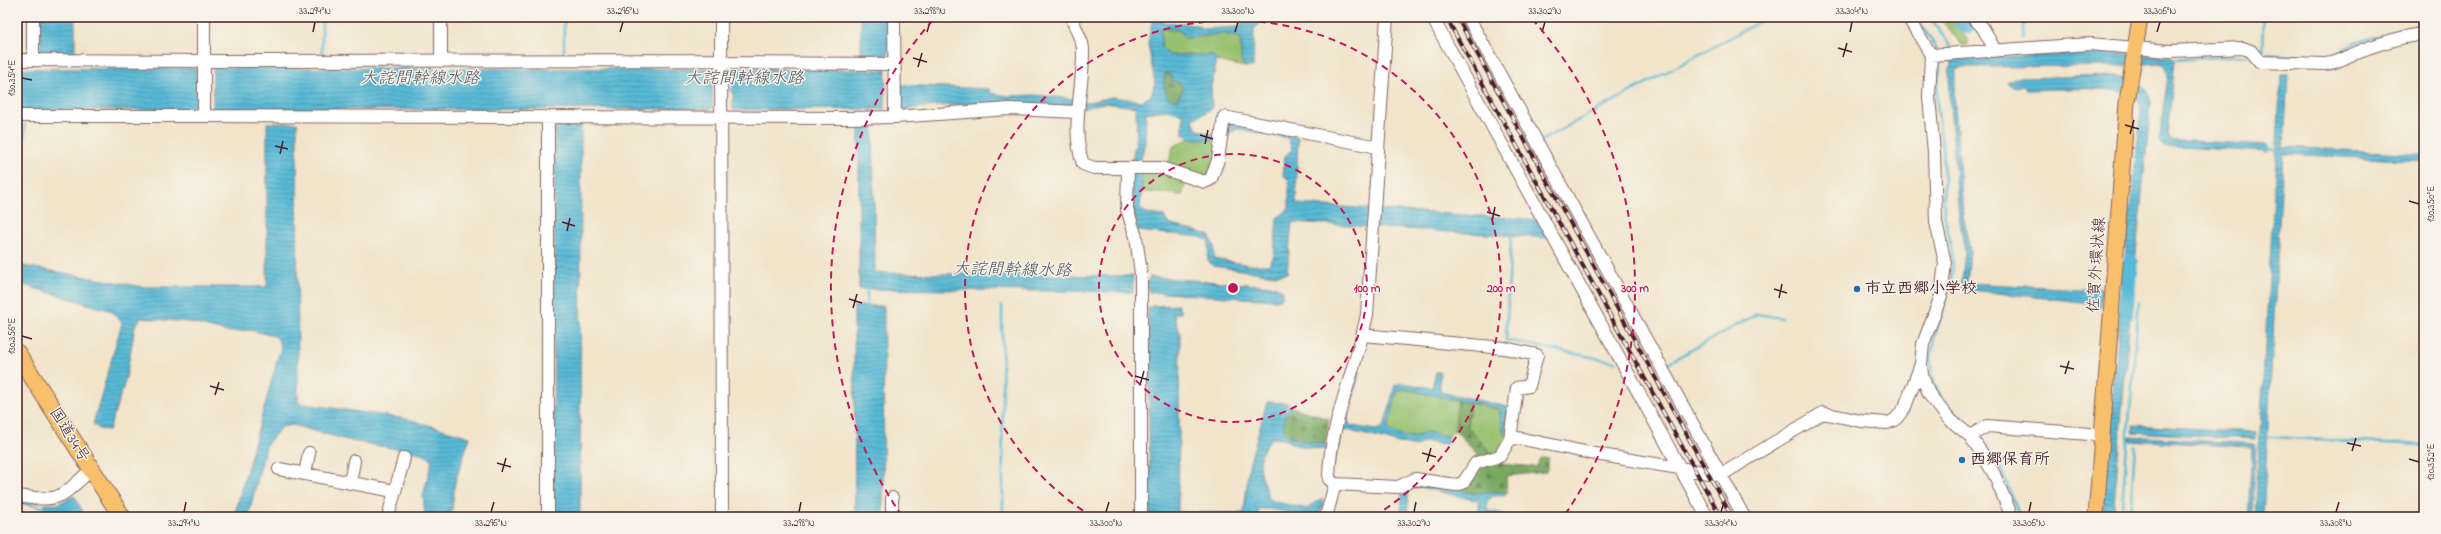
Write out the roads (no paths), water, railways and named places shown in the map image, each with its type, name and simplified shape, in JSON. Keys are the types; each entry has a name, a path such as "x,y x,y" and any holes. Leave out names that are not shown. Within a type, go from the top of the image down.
{"highway":[{"name":"国道34号","path":"17,353 122,517"}],"main road":[{"name":"佐賀外環状線","path":"2096,517 2127,102 2140,17"}],"street":[{"path":"33,17 33,60"},
{"path":"204,17 204,116"},
{"path":"441,17 441,61"},
{"path":"722,17 722,517"},
{"path":"894,17 895,117"},
{"path":"1072,17 1074,28 1083,46 1083,77 1078,96 1078,150 1083,164 1094,168 1161,168 1205,182 1211,179 1218,160 1220,136 1224,117 1378,147"},
{"path":"1363,336 1504,348 1537,356 1529,386 1516,388 1510,439 1500,456 1476,463 1463,483 1456,484 1415,479 1398,487 1335,484 1329,479 1329,455 1363,336 1367,314 1387,17"},
{"path":"1432,17 1707,517"},
{"path":"1468,17 1744,517"},
{"path":"1510,439 1518,438 1682,470 1721,475 1823,413 1861,421 1887,423 1895,420 1905,406 1921,364 1923,344 1941,296 1945,269 1936,222 1934,152 1929,97 1932,54 1908,17"},
{"path":"1973,17 1983,28 1994,50"},
{"path":"1932,54 2090,44 2135,46 2169,51 2243,48 2254,55 2260,62 2334,63 2357,52 2405,37 2424,34"},
{"path":"17,60 721,60 729,64 894,64"},
{"path":"17,116 866,118 1009,109 1078,112"},
{"path":"548,117 548,517"},
{"path":"1128,169 1127,209 1136,237 1141,286 1142,517"},
{"path":"1921,364 1929,394 1948,418 1975,433 2012,517"},
{"path":"1975,433 1987,426 2102,435"},
{"path":"306,474 309,453"},
{"path":"388,517 404,458"},
{"path":"350,483 354,461"},
{"path":"279,469 394,491"},
{"path":"17,496 54,499 62,495 91,470"},
{"path":"1326,517 1335,484"},
{"path":"892,498 892,517"}],"water":[{"path":"40,17 75,17 75,54 41,55"},
{"path":"861,17 888,17 888,58 861,59"},
{"path":"1153,17 1162,17 1162,22 1196,25 1204,29 1241,27 1242,17 1261,17 1261,23 1254,29 1253,67 1245,67 1241,60 1241,38 1225,34 1186,38 1179,30 1161,29 1161,47 1169,55 1212,55 1217,61 1211,86 1212,109 1193,119 1196,129 1210,134 1224,133 1226,126 1232,123 1298,137 1296,204 1541,220 1550,238 1292,222 1287,273 1275,275 1213,266 1208,261 1209,241 1201,237 1138,231 1131,198 1135,165 1132,159 1137,136 1136,107 1104,103 1084,108 1020,103 933,106 900,110 900,85 989,89 990,93 1007,96 1036,95 1074,99 1084,103 1113,97 1141,101 1151,96 1155,83 1148,44","holes":["1165,72 1169,73 1173,81 1179,82 1184,89 1177,100 1167,97 1164,85","1165,110 1183,114 1183,134 1191,139 1213,140 1224,138 1237,129 1288,138 1292,149 1285,156 1283,175 1289,180 1289,209 1277,218 1274,256 1269,265 1250,265 1214,259 1214,246 1209,235 1168,224 1164,216 1148,214 1140,209 1143,173 1140,163 1145,142 1146,113"]},
{"path":"2122,53 2171,57 2175,60 2167,137 2171,140 2268,145 2268,152 2163,146 2159,141 2168,75 2165,65 2158,63 2121,66 1962,67 1955,71 1955,104 1963,215 1970,251 1967,283 2083,289 2103,288 2101,307 2082,302 1961,289 1965,252 1959,216 1950,103 1949,71 1952,65 1951,55 1958,58"},
{"path":"196,68 197,110 17,110 17,69"},
{"path":"213,68 712,69 712,109 213,110"},
{"path":"733,69 886,70 885,109 733,110"},
{"path":"2281,75 2288,75 2284,147 2424,154 2424,161 2283,154 2263,517 2255,517"},
{"path":"2118,76 2135,81 2143,87 2147,91 2151,103 2133,284 2122,282 2141,111 2137,100 2132,95 2111,90 2026,90 2024,86 2012,87 2007,82 2014,78"},
{"path":"859,121 873,121 875,273 1133,276 1133,292 859,289"},
{"path":"267,123 297,123 298,403 407,419 470,437 455,482 451,517 425,517 423,496 432,460 422,453 351,441 293,425 281,427 266,446 248,517 234,517 281,347 277,337 251,330 228,332 188,322 141,318 135,326 126,378 109,430 99,429 93,424 122,323 112,311 17,283 17,265 144,287 267,287"},
{"path":"555,123 581,123 580,517 553,517"},
{"path":"1150,277 1274,286 1283,290 1282,298 1276,300 1149,292 1146,283"},
{"path":"2122,291 2132,292 2113,517 2102,517"},
{"path":"1178,305 1181,313 1173,313 1180,333 1178,512 1244,513 1249,465 1267,402 1287,403 1292,407 1285,416 1283,431 1291,438 1325,444 1328,448 1326,450 1295,445 1285,439 1272,438 1260,458 1261,476 1267,497 1272,501 1307,509 1320,499 1323,499 1323,506 1317,517 1260,509 1258,512 1262,517 1150,517 1148,308 1153,306"},
{"path":"854,306 884,306 883,517 855,517"},
{"path":"1356,368 1360,371 1347,420 1351,426 1376,430 1384,427 1395,385 1402,383 1432,388 1436,372 1440,372 1440,392 1509,407 1504,436 1499,409 1403,389 1397,391 1388,429 1406,437 1421,435 1426,432 1449,436 1447,444 1424,442 1415,447 1346,430 1341,434 1333,469 1334,448"},
{"path":"2133,425 2256,432 2256,439 2133,432"},
{"path":"2130,436 2256,444 2252,517 2248,517 2252,447 2129,440"},
{"path":"1408,484 1460,489 1473,494 1497,491 1507,494 1504,496 1493,496 1487,501 1487,510 1504,514 1506,517 1479,517 1479,501 1421,487 1408,490 1408,507 1406,517 1401,517 1402,492"},
{"path":"71,497 75,497 83,512 83,517 55,517 44,512 45,504 58,504"}],"waterway":[{"path":"322,17 322,52"},
{"path":"564,17 564,55"},
{"path":"1542,140 1768,17"},
{"path":"1917,17 1937,50"},
{"path":"1930,17 1948,42 1951,50"},
{"path":"1958,17 1966,26"},
{"path":"2023,38 2025,17"},
{"path":"2263,54 2264,17"},
{"path":"2259,54 2330,58 2355,43 2406,28 2424,27"},
{"path":"2175,60 2248,55"},
{"path":"1941,58 1937,91 1937,108 1944,165 1944,211 1952,251 1953,265 1950,285 1932,350 1932,375 1938,391 1943,399 1954,412 1974,429"},
{"name":"大詫間幹線水路","path":"724,90 735,90"},
{"path":"18,267 25,124"},
{"path":"2266,148 2279,150"},
{"path":"1511,235 1506,340 1616,362"},
{"path":"2125,314 2130,262"},
{"path":"867,287 867,308"},
{"path":"2121,517 2139,302"},
{"path":"1002,306 1003,517"},
{"path":"1666,364 1757,314 1782,318"},
{"path":"1979,436 2001,469 2020,517"},
{"path":"2268,437 2424,445"},
{"path":"2130,517 2135,445"},
{"path":"17,502 47,508"}],"railway":[{"path":"1446,17 1721,517"},
{"path":"1457,17 1732,517"}],"place":[{"name":"市立西郷小学校","path":"1857,289"},
{"name":"西郷保育所","path":"1962,460"}]}
